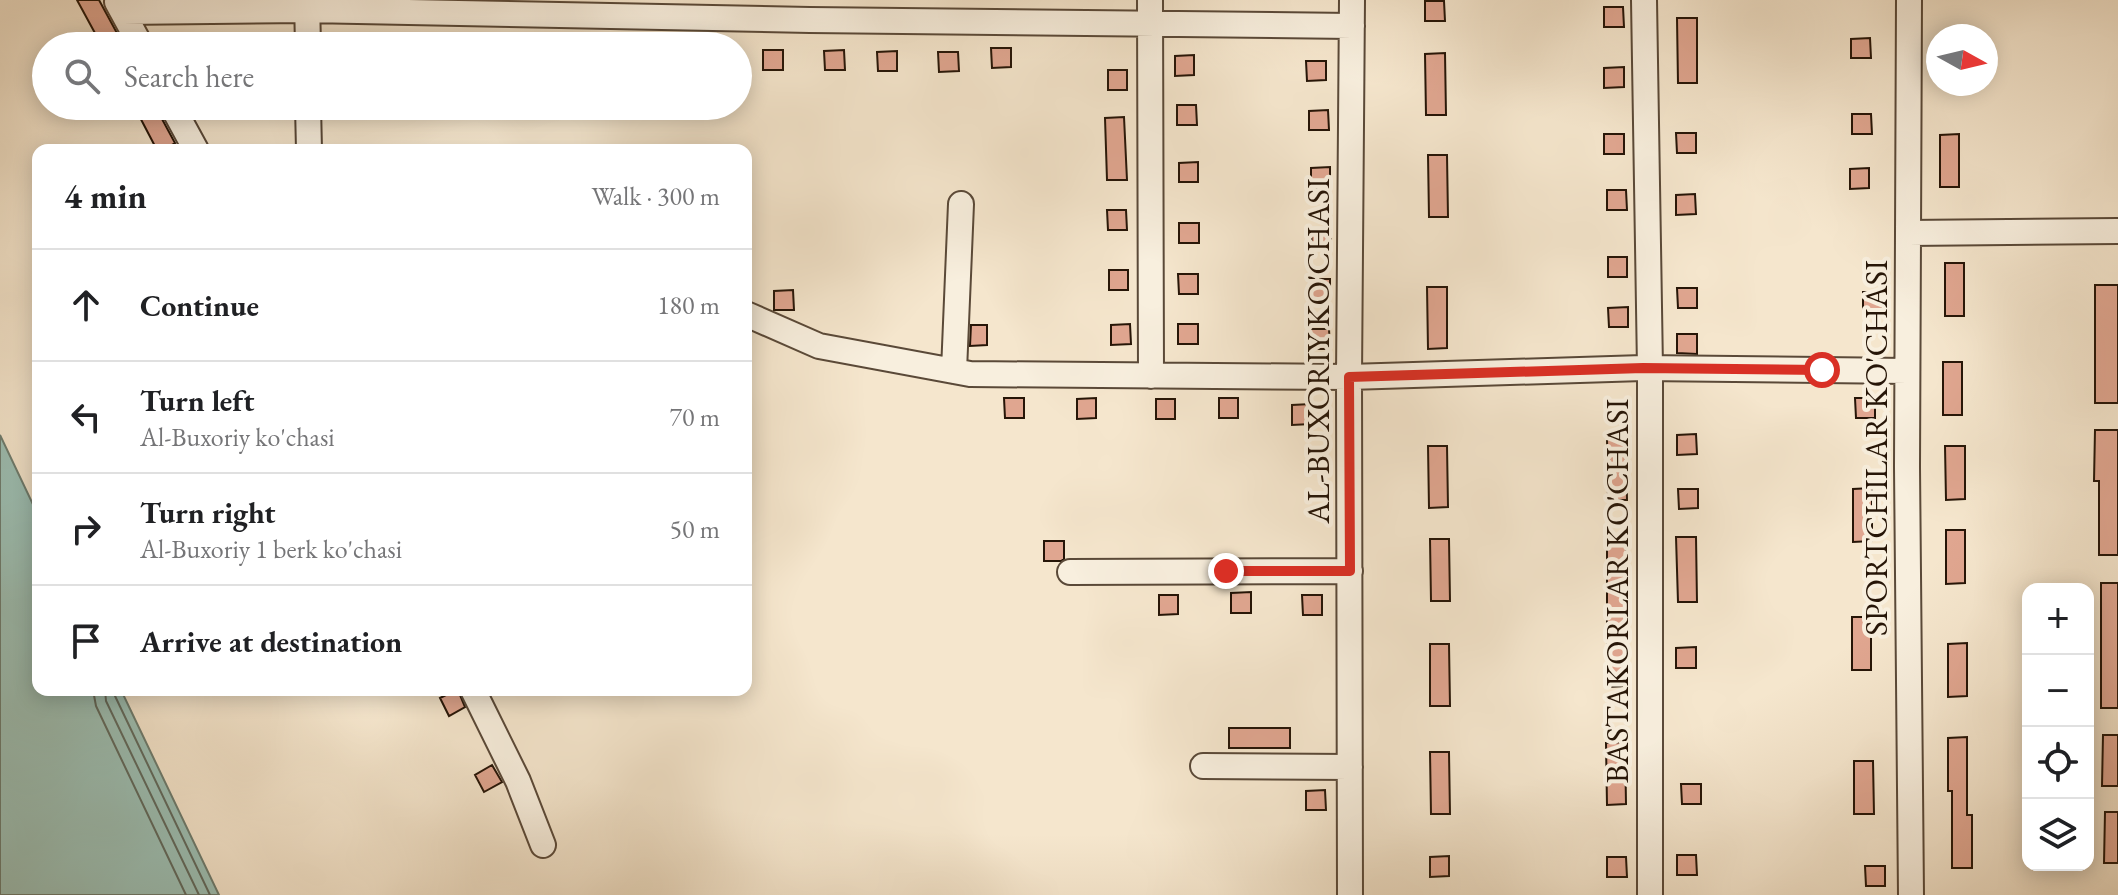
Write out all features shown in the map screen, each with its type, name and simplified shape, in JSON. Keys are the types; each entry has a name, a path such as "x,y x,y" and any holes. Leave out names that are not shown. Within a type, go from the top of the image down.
{"street":[{"name":"AL-BUXORIY KO'CHASI","path":"1350,895 1352,0"},
{"name":"BASTAKORLAR KO'CHASI","path":"1644,0 1650,368 1650,895"},
{"name":"SPORTCHILAR KO'CHASI","path":"1909,0 1907,371 1911,895"},
{"path":"307,5 308,32"},
{"path":"134,32 120,6 1150,12 1352,26"},
{"path":"1150,12 1151,376"},
{"path":"180,120 193,144"},
{"path":"308,120 309,144"},
{"path":"954,371 961,204"},
{"path":"1908,233 2118,231"},
{"path":"752,317 819,346 970,374 1349,377 1650,368 1907,371"},
{"path":"1070,572 1350,571"},
{"path":"476,696 518,781 543,845"},
{"path":"1203,766 1350,767"}],"water":[{"path":"0,435 32,502 32,696 124,696 219,895 0,895"}],"building":[{"path":"77,0 99,0 116,32 94,32"},
{"path":"1425,1 1444,1 1445,21 1425,21"},
{"path":"1604,7 1623,7 1624,27 1604,27"},
{"path":"1677,18 1697,18 1697,83 1678,83"},
{"path":"1870,38 1871,58 1851,58 1851,39"},
{"path":"991,48 1011,48 1011,67 992,68"},
{"path":"763,50 783,50 783,70 763,70"},
{"path":"844,50 845,70 825,70 824,51"},
{"path":"897,51 897,71 878,71 877,52"},
{"path":"938,52 958,52 959,71 939,72"},
{"path":"1445,53 1446,115 1426,115 1425,54"},
{"path":"1194,55 1194,75 1175,76 1175,56"},
{"path":"1306,61 1326,61 1326,80 1307,81"},
{"path":"1624,67 1624,87 1604,88 1604,68"},
{"path":"1108,70 1127,70 1127,90 1108,90"},
{"path":"1177,105 1196,105 1197,125 1177,125"},
{"path":"1328,110 1329,130 1309,130 1309,111"},
{"path":"1852,114 1871,114 1872,134 1852,134"},
{"path":"1124,117 1127,180 1107,180 1105,118"},
{"path":"141,120 163,120 175,143 154,144"},
{"path":"1676,133 1696,133 1696,153 1677,153"},
{"path":"1604,134 1624,134 1624,154 1604,154"},
{"path":"1959,134 1959,187 1940,187 1940,135"},
{"path":"1428,155 1447,155 1448,217 1429,217"},
{"path":"1198,162 1198,182 1179,182 1179,163"},
{"path":"1330,167 1330,187 1311,188 1311,168"},
{"path":"1869,168 1869,188 1850,189 1850,169"},
{"path":"1607,190 1626,190 1627,210 1607,210"},
{"path":"1695,194 1696,214 1676,215 1676,195"},
{"path":"1107,210 1126,210 1127,230 1108,230"},
{"path":"1179,223 1199,223 1199,243 1179,243"},
{"path":"1311,228 1331,228 1331,248 1312,248"},
{"path":"1608,257 1627,257 1627,277 1608,277"},
{"path":"1945,263 1964,263 1964,316 1945,316"},
{"path":"1109,270 1128,270 1128,290 1109,290"},
{"path":"1178,274 1198,274 1198,294 1179,294"},
{"path":"1310,279 1330,279 1330,299 1311,299"},
{"path":"2095,285 2118,285 2118,403 2095,403"},
{"path":"1427,287 1447,287 1447,348 1428,349"},
{"path":"1677,288 1697,288 1697,308 1678,308"},
{"path":"793,290 794,310 774,310 774,291"},
{"path":"1863,292 1882,292 1883,312 1863,312"},
{"path":"1628,307 1628,327 1609,327 1608,308"},
{"path":"1130,324 1131,344 1111,345 1111,325"},
{"path":"1178,324 1198,324 1198,344 1178,344"},
{"path":"971,325 987,325 987,345 970,346"},
{"path":"1310,329 1329,329 1330,349 1310,349"},
{"path":"1677,334 1697,334 1697,354 1677,353"},
{"path":"1943,362 1962,362 1962,415 1943,415"},
{"path":"1004,398 1024,398 1024,418 1005,418"},
{"path":"1096,398 1096,418 1077,419 1077,399"},
{"path":"1219,398 1238,398 1238,418 1219,418"},
{"path":"1855,398 1875,398 1875,418 1856,418"},
{"path":"1156,399 1175,399 1175,419 1156,419"},
{"path":"1311,404 1311,424 1292,425 1292,405"},
{"path":"2095,430 2118,430 2118,555 2099,555 2099,481 2094,481"},
{"path":"1696,434 1697,454 1677,455 1677,435"},
{"path":"1607,438 1626,438 1627,500 1608,500"},
{"path":"1428,446 1447,446 1448,507 1429,508"},
{"path":"1945,446 1965,446 1965,499 1946,500"},
{"path":"1872,488 1872,541 1853,542 1853,489"},
{"path":"1678,489 1698,489 1698,508 1679,509"},
{"path":"1946,530 1965,530 1965,583 1946,584"},
{"path":"1676,537 1696,537 1697,602 1678,602"},
{"path":"1430,539 1449,539 1450,601 1431,601"},
{"path":"1607,540 1626,540 1626,686 1607,687"},
{"path":"1044,541 1064,541 1064,559 1044,561"},
{"path":"2101,583 2118,583 2118,708 2101,708"},
{"path":"1251,592 1251,613 1231,613 1231,593"},
{"path":"1159,595 1178,595 1178,614 1159,615"},
{"path":"1302,595 1322,595 1322,615 1303,615"},
{"path":"1852,617 1871,617 1871,670 1852,670"},
{"path":"1967,643 1967,696 1948,697 1948,644"},
{"path":"1430,644 1449,644 1450,706 1430,706"},
{"path":"1696,647 1696,668 1676,668 1676,648"},
{"path":"460,696 465,707 449,716 440,698"},
{"path":"1229,728 1290,728 1290,748 1229,748"},
{"path":"2103,735 2118,735 2118,786 2102,786"},
{"path":"1967,737 1967,815 1972,815 1972,868 1952,868 1948,738"},
{"path":"1625,742 1626,804 1607,805 1606,743"},
{"path":"1430,752 1449,752 1450,814 1431,814"},
{"path":"1854,761 1873,761 1874,814 1854,814"},
{"path":"492,765 502,782 484,792 475,775"},
{"path":"1681,784 1701,784 1701,804 1682,804"},
{"path":"1325,790 1326,810 1306,810 1306,791"},
{"path":"2105,812 2118,812 2118,863 2104,863"},
{"path":"1677,855 1696,855 1697,875 1677,875"},
{"path":"1449,856 1449,876 1430,877 1430,857"},
{"path":"1607,857 1626,857 1627,877 1607,877"},
{"path":"1865,866 1885,866 1885,886 1866,886"}],"route":[{"path":"1226,571 1350,571 1349,377 1643,368 1822,370"}]}
